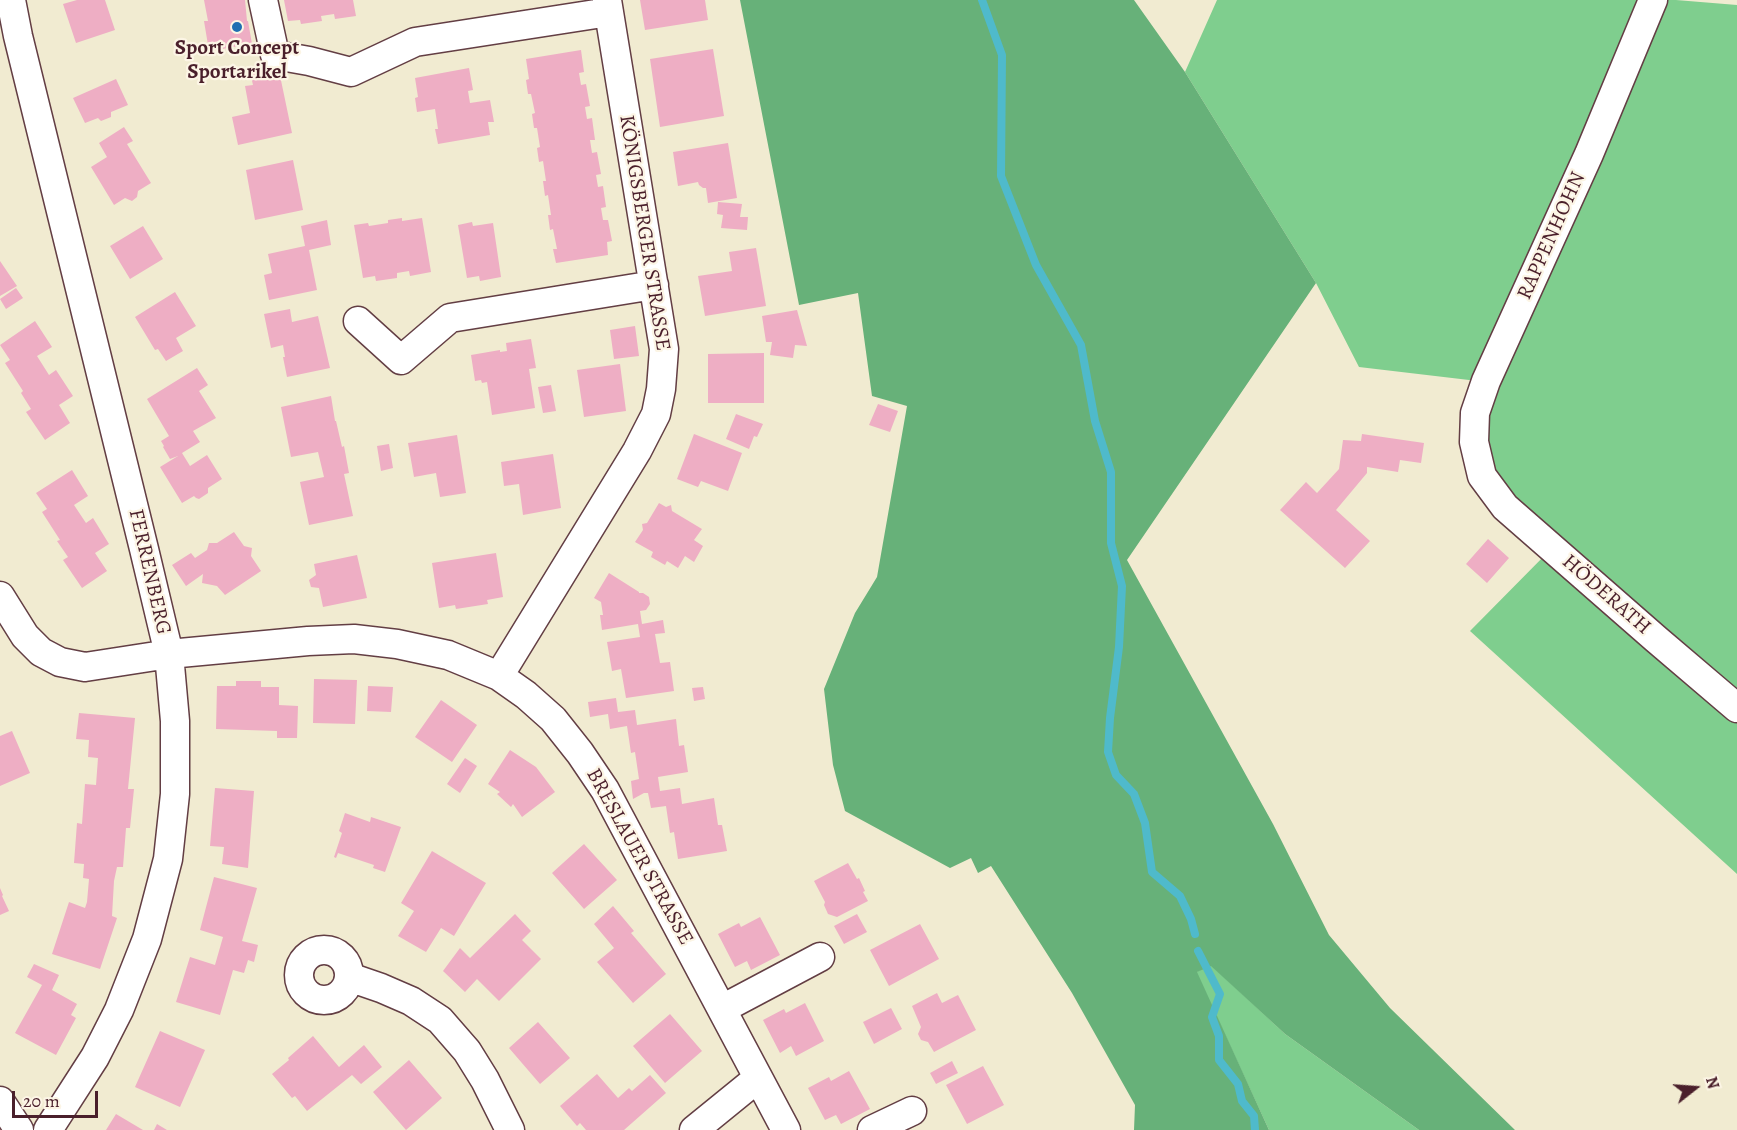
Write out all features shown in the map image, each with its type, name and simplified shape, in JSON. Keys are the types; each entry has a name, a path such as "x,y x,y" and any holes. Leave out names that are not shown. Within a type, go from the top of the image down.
{"street":[{"name":"FERRENBERG","path":"11,0 169,654 175,721 175,794 168,859 147,939 119,1010 94,1057 48,1130"},
{"path":"263,0 275,55 351,72 414,42 608,6"},
{"name":"RAPPENHOHN","path":"1482,476 1474,442 1475,414 1486,381 1589,153 1653,0"},
{"name":"KÖNIGSBERGER STRASSE","path":"499,676 637,451 656,414 661,389 664,349 608,6"},
{"path":"358,321 402,360 450,318 654,285"},
{"name":"HÖDERATH","path":"1482,476 1505,507 1737,708"},
{"name":"BRESLAUER STRASSE","path":"0,596 25,636 41,652 60,662 85,667 169,654 354,639 397,644 448,655 499,676 526,695 553,719 605,790 786,1130"},
{"path":"722,1009 820,957"},
{"path":"349,977 411,1001 440,1020 467,1051 485,1080 510,1130"},
{"path":"694,1130 758,1078"},
{"path":"0,1101 19,1130"},
{"path":"872,1130 912,1111"}],"green space":[{"path":"740,0 1134,0 1185,72 1316,283 1127,560 1273,824 1329,935 1390,1008 1515,1130 1419,1130 1285,1034 1211,966 1197,972 1269,1130 1134,1130 1135,1105 1072,993 991,866 978,873 971,858 950,868 845,811 833,765 824,689 855,613 877,577 907,406 872,396 858,293 799,305"},
{"path":"1217,0 1676,0 1737,5 1737,874 1470,631 1552,548 1482,476 1486,382 1359,367 1316,283 1185,72"},
{"path":"1211,965 1285,1034 1419,1130 1269,1130 1196,972"}],"building":[{"path":"77,0 105,0 115,30 76,43 63,4"},
{"path":"204,0 245,0 252,44 209,51 204,21 208,21"},
{"path":"284,0 353,0 356,16 335,19 334,14 321,16 322,21 301,24 300,20 288,21"},
{"path":"640,0 705,0 708,20 645,30"},
{"path":"713,49 724,116 660,127 650,59"},
{"path":"581,50 584,72 579,73 581,85 586,84 590,106 585,107 587,119 592,118 595,140 590,140 592,153 597,152 601,174 596,175 598,187 603,186 606,207 601,208 603,220 608,220 612,241 607,242 608,255 556,263 553,249 557,249 553,229 550,230 548,215 551,215 548,195 545,196 543,181 546,181 543,161 539,162 537,148 540,147 532,114 535,113 531,94 528,94 526,80 529,79 526,59"},
{"path":"278,66 292,133 238,145 232,117 250,113 245,86 253,85 250,72"},
{"path":"469,68 473,90 468,91 470,103 490,100 494,122 488,122 490,135 438,144 435,109 417,112 415,98 418,97 415,78"},
{"path":"116,79 128,105 111,112 111,117 101,121 98,118 85,123 73,98"},
{"path":"124,127 133,141 127,144 151,183 138,191 137,197 132,201 125,198 114,205 91,167 107,157 99,143"},
{"path":"728,143 737,198 708,203 706,188 698,182 678,186 673,152"},
{"path":"293,160 303,210 255,220 246,170"},
{"path":"718,202 742,204 740,217 748,217 747,230 721,228 723,215 717,214"},
{"path":"402,218 402,221 422,218 431,272 410,276 409,271 397,273 397,278 376,281 375,276 363,278 354,225 368,223 369,226"},
{"path":"327,220 331,245 309,250 317,290 269,300 264,275 272,273 268,254 305,246 301,226"},
{"path":"472,222 473,226 493,223 501,277 480,281 479,276 467,278 458,225"},
{"path":"143,226 163,259 130,279 110,246"},
{"path":"756,248 766,306 705,316 698,276 732,271 729,252"},
{"path":"0,261 17,286 0,296"},
{"path":"16,288 23,298 6,309 0,299"},
{"path":"175,292 196,326 176,338 183,351 166,361 158,349 155,350 135,317"},
{"path":"290,309 292,322 318,316 330,368 287,377 283,345 271,348 264,314"},
{"path":"797,310 807,346 795,345 793,358 770,355 772,342 766,342 762,316"},
{"path":"35,321 52,347 37,356 49,375 56,370 73,396 59,405 70,423 45,440 26,412 31,409 21,393 23,391 5,363 10,360 0,345"},
{"path":"635,326 639,356 614,359 610,330"},
{"path":"531,339 536,368 529,369 535,408 492,415 487,382 475,381 471,355 507,351 506,343"},
{"path":"764,353 764,403 708,403 708,354"},
{"path":"620,364 626,411 584,417 577,370"},
{"path":"197,368 208,385 199,391 216,418 193,431 200,442 182,453 190,466 207,455 222,479 208,488 208,493 199,499 194,496 182,503 160,467 178,456 170,459 163,447 161,441 169,436 147,399"},
{"path":"551,385 556,411 543,413 538,387"},
{"path":"331,396 349,473 344,474 353,516 309,525 300,482 324,477 318,452 291,457 281,407"},
{"path":"878,404 898,411 890,432 869,425"},
{"path":"736,414 763,424 757,437 754,436 749,449 726,439"},
{"path":"694,434 742,453 728,491 701,481 698,487 677,479"},
{"path":"1362,434 1424,443 1421,463 1400,460 1398,472 1367,467 1367,473 1336,510 1370,541 1345,568 1280,510 1306,482 1317,493 1339,469 1343,440 1361,441"},
{"path":"457,435 466,493 440,497 436,473 414,477 408,443"},
{"path":"389,444 393,468 381,471 377,446"},
{"path":"553,454 561,508 523,515 519,484 504,486 501,462"},
{"path":"72,470 88,496 74,505 86,523 93,518 109,544 95,553 107,571 82,588 63,560 68,557 42,512 47,509 36,493"},
{"path":"659,503 666,507 671,505 672,511 702,529 694,540 703,546 694,562 685,556 678,568 667,561 665,565 651,557 653,552 635,542 643,530 642,524 647,523"},
{"path":"234,532 244,546 252,548 251,556 261,571 225,595 217,586 202,583 203,574 186,586 172,565 191,553 195,558 207,550 209,543 217,543"},
{"path":"1488,539 1509,558 1487,583 1466,564"},
{"path":"496,553 503,597 487,600 488,604 456,609 455,605 439,608 432,563"},
{"path":"357,555 367,598 323,607 319,588 311,587 309,580 316,575 314,564"},
{"path":"609,573 649,597 650,604 646,610 640,611 642,624 663,620 665,633 655,634 660,663 670,662 674,691 626,698 621,669 612,671 607,642 640,637 638,624 602,630 601,602 594,598"},
{"path":"314,679 357,680 355,724 313,723"},
{"path":"236,681 261,681 261,687 279,687 279,705 298,706 297,738 277,738 277,731 216,729 217,686 236,686"},
{"path":"368,686 393,687 391,712 367,711"},
{"path":"703,687 705,699 694,701 692,688"},
{"path":"616,698 618,712 635,710 637,725 676,719 679,746 684,745 688,772 658,777 660,791 680,788 682,804 714,798 718,825 722,825 727,851 678,859 674,832 670,833 666,806 651,808 648,793 633,799 631,781 639,779 635,752 631,753 627,726 610,729 608,714 590,717 588,702"},
{"path":"441,700 477,725 452,762 415,737"},
{"path":"79,713 135,718 128,789 134,789 130,828 126,828 123,867 117,867 114,881 112,916 117,918 100,969 52,954 69,902 85,908 87,902 89,879 83,878 84,864 74,863 77,823 82,824 85,784 96,785 98,758 88,757 89,740 76,739"},
{"path":"12,731 30,773 0,786 0,736"},
{"path":"510,750 536,767 555,792 522,817 513,804 511,807 497,794 500,792 488,784"},
{"path":"465,758 477,766 460,793 447,784"},
{"path":"215,788 254,791 248,868 222,864 224,847 210,846"},
{"path":"345,813 370,822 371,817 401,827 385,872 373,868 374,865 338,853 336,858 334,857 342,833 339,831"},
{"path":"584,844 617,880 584,909 552,873"},
{"path":"432,851 486,883 454,936 441,928 426,952 398,936 414,911 401,903"},
{"path":"848,863 857,879 859,878 868,901 837,917 828,914 825,902 814,881"},
{"path":"214,877 257,888 242,941 258,945 254,962 248,960 244,973 233,970 220,1015 176,1002 190,957 215,965 223,937 200,930"},
{"path":"0,888 9,911 0,915"},
{"path":"613,906 634,931 631,933 666,974 633,1003 597,962 614,948 594,924"},
{"path":"515,914 531,931 522,940 541,959 499,1001 477,979 465,992 443,971 460,948 470,958"},
{"path":"857,914 867,932 844,944 834,926"},
{"path":"760,917 780,955 751,970 747,961 735,967 718,934 739,923 741,927"},
{"path":"920,924 939,959 889,986 870,950"},
{"path":"34,964 59,975 52,990 77,1004 71,1015 76,1018 56,1055 15,1033 42,985 27,977"},
{"path":"937,993 942,1003 958,995 976,1030 934,1052 928,1042 921,1040 918,1034 921,1027 912,1006"},
{"path":"805,1003 824,1041 796,1056 791,1046 780,1053 763,1020 784,1009 786,1013"},
{"path":"891,1008 902,1029 874,1044 863,1022"},
{"path":"670,1014 702,1051 665,1083 633,1046"},
{"path":"538,1022 570,1058 540,1084 509,1048"},
{"path":"160,1031 205,1050 180,1107 135,1087"},
{"path":"313,1036 339,1067 364,1045 382,1067 361,1084 352,1075 307,1111 295,1096 292,1098 272,1074"},
{"path":"409,1060 442,1098 406,1130 373,1092"},
{"path":"952,1061 958,1073 936,1084 930,1073"},
{"path":"983,1066 1004,1105 967,1124 946,1085"},
{"path":"849,1071 870,1109 841,1124 836,1115 825,1120 808,1088 829,1077 831,1081"},
{"path":"597,1074 618,1098 629,1088 632,1091 650,1075 666,1093 624,1130 586,1130 580,1123 577,1126 560,1106"},
{"path":"116,1114 143,1130 106,1130"},
{"path":"157,1124 167,1130 154,1130"}],"waterway":[{"path":"982,0 1002,55 1001,176 1036,265 1081,345 1095,421 1111,472 1111,543 1122,586 1119,647 1108,752 1116,775 1134,794 1145,823 1152,872 1180,896 1195,934"},
{"path":"1198,951 1220,994 1212,1017 1219,1036 1219,1060 1238,1084 1242,1101 1254,1116 1255,1130"}],"place":[{"name":"Sport Concept Sportarikel","path":"237,27"}]}
